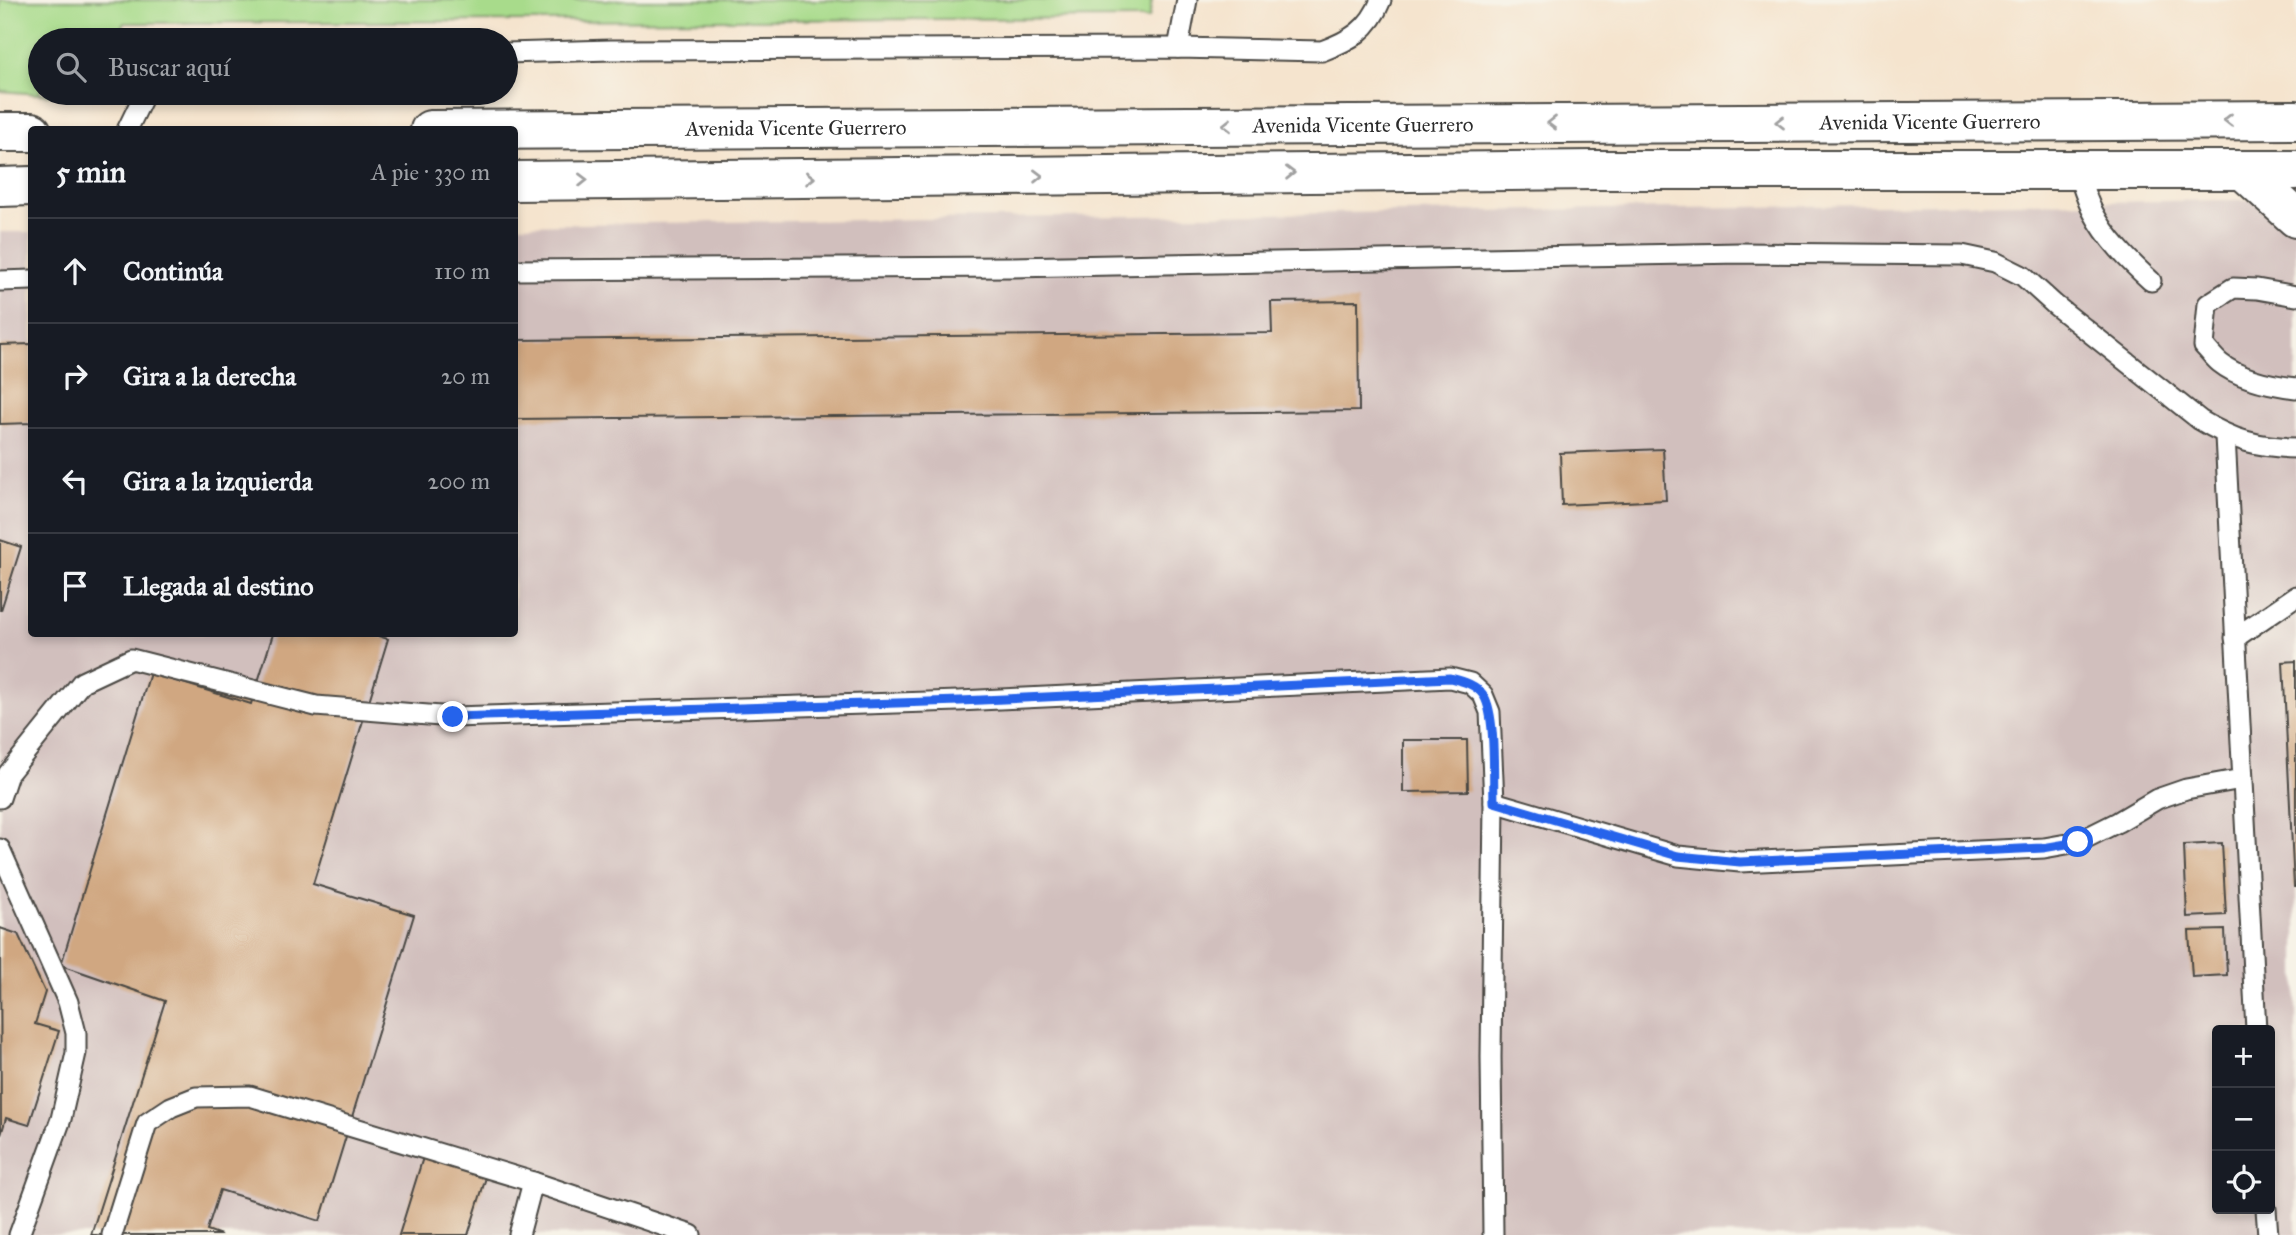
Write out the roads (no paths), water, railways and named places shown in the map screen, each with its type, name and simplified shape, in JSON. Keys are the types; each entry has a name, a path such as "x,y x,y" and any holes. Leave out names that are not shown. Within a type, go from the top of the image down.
{"main road":[{"name":"Avenida Vicente Guerrero","path":"518,130 2296,120"},
{"path":"0,132 28,132"},
{"path":"518,181 1597,170 2296,170"},
{"path":"2243,170 2296,218"},
{"path":"0,187 28,186"}],"lane":[{"path":"1178,48 1188,0"},
{"path":"518,53 1178,48 1322,51 1359,33 1374,17 1381,0"},
{"path":"129,126 139,105"},
{"path":"2077,170 2092,211 2132,264 2151,281"},
{"path":"518,270 1026,267 1740,253 1962,255 1995,262 2022,275 2055,305 2200,421 2225,436 2250,443 2296,448"},
{"path":"0,281 28,280"},
{"path":"2296,296 2233,288 2208,304 2204,346 2219,363 2243,376 2296,388"},
{"path":"2225,436 2256,1025"},
{"path":"2235,638 2296,596"},
{"path":"0,798 8,774 82,682 131,659 316,706 453,717 960,701 1450,678 1470,683 1483,695 1490,712 1494,802 1491,1057 1493,1235"},
{"path":"1494,802 1678,856 1740,862 2043,848 2078,842 2157,799 2186,789 2242,779"},
{"path":"0,849 68,1002 76,1033 76,1053 61,1119 19,1235"},
{"path":"112,1235 147,1123 172,1107 196,1097 220,1095 250,1096 533,1182 691,1235"},
{"path":"519,1235 533,1182"},
{"path":"2266,1214 2268,1235"}]}
